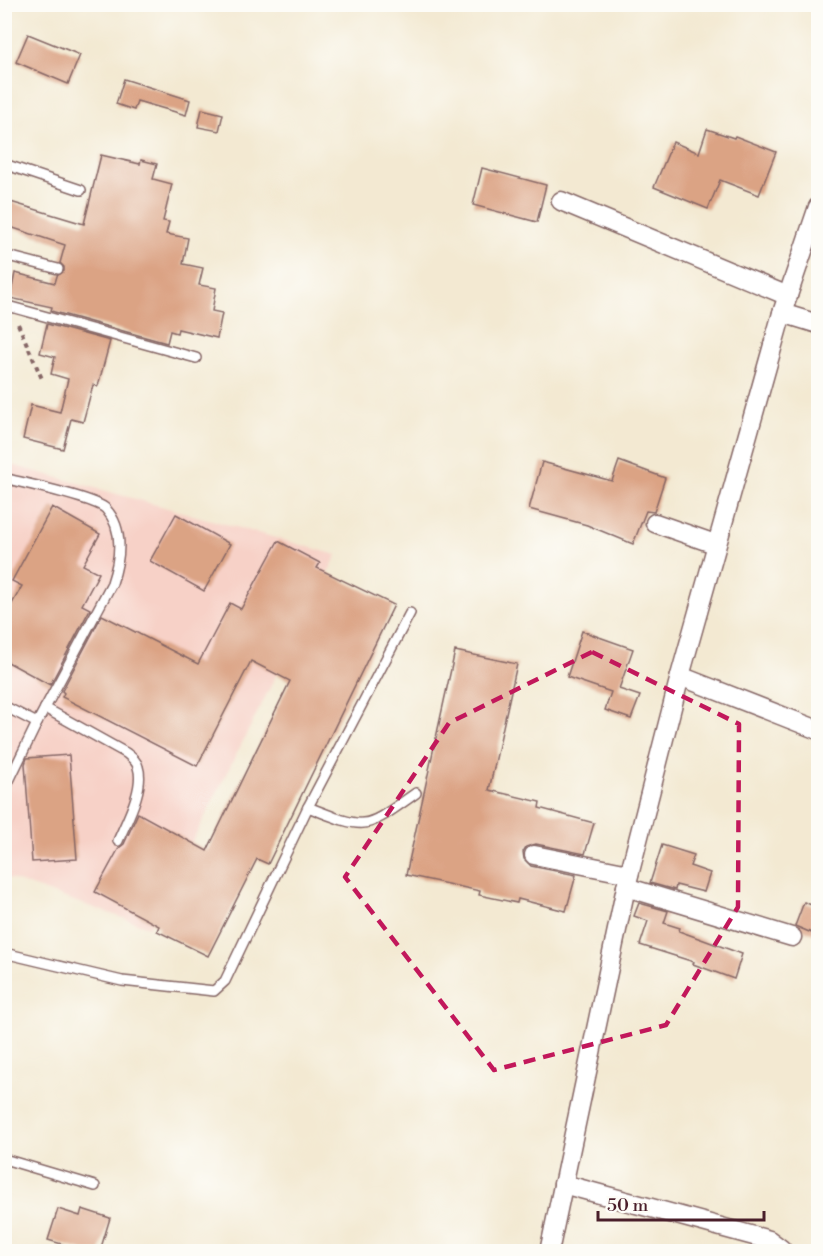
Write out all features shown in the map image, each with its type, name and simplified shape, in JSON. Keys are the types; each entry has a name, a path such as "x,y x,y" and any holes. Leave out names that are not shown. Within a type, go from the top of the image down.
{"street":[{"path":"561,201 788,296"},
{"path":"549,1251 628,880 680,676 782,313 819,207"},
{"path":"782,313 819,324"},
{"path":"656,523 716,544"},
{"path":"680,676 819,730"},
{"path":"534,855 628,880 792,937"},
{"path":"563,1184 769,1240 781,1249 780,1251"}],"lane":[{"path":"4,164 81,190"},
{"path":"4,255 58,269"},
{"path":"5,306 196,358"},
{"path":"4,478 105,507 117,526 120,544 112,584 37,723 4,791"},
{"path":"4,953 122,981 214,991 225,981 308,807 410,613"},
{"path":"4,706 37,723"},
{"path":"45,708 126,753 138,767 138,792 118,841"},
{"path":"308,807 349,823 363,824 375,822 416,793"},
{"path":"4,1159 95,1186"}],"path":[{"path":"5,306 20,328 43,381"}],"highlighted area":[{"path":"592,652 739,724 738,907 666,1025 494,1070 345,877 449,723"}],"shaded area":[{"path":"5,463 337,555 149,927 5,877"}],"building":[{"path":"28,34 80,55 68,84 16,62"},
{"path":"124,79 190,100 186,115 137,101 134,110 116,104"},
{"path":"202,109 223,114 219,131 198,127"},
{"path":"707,129 734,138 735,136 776,152 759,195 720,180 708,209 654,187 673,142 699,153"},
{"path":"101,155 140,164 141,160 157,164 153,179 172,184 163,221 169,222 166,234 188,238 183,264 203,268 199,285 216,288 212,311 222,313 217,338 178,329 177,333 170,331 167,343 51,311 52,307 10,298 15,273 55,283 57,276 64,271 60,263 65,245 4,225 4,200 84,224"},
{"path":"482,168 546,185 537,222 473,205"},
{"path":"47,324 110,341 98,386 93,385 83,422 71,419 63,449 23,439 31,405 60,412 68,379 51,374 55,357 40,353"},
{"path":"619,461 665,478 654,512 646,511 633,544 587,525 529,509 542,462 612,481"},
{"path":"52,507 100,534 83,565 99,573 82,605 90,609 50,685 4,660 4,618 22,586 12,581"},
{"path":"176,514 230,544 204,591 150,561"},
{"path":"278,541 320,563 317,568 394,605 268,864 257,859 208,956 157,931 159,926 95,892 119,848 124,844 138,813 207,851 290,681 251,661 197,766 62,697 64,693 62,691 102,615 198,664 230,603 241,609"},
{"path":"582,631 633,649 619,689 640,696 631,719 605,710 611,692 567,677"},
{"path":"455,651 517,664 489,790 540,802 539,808 594,823 585,854 536,844 526,847 523,852 524,859 531,866 576,875 566,911 518,899 517,903 479,895 480,891 406,875"},
{"path":"69,755 77,859 32,862 25,764 27,758"},
{"path":"662,845 694,855 690,866 710,873 704,892 676,885 675,890 650,883"},
{"path":"804,902 819,908 819,936 795,926"},
{"path":"639,903 668,911 664,923 680,928 679,931 742,954 734,979 693,964 694,962 640,945 648,921 634,916"},
{"path":"58,1209 80,1216 82,1209 110,1218 100,1251 85,1251 48,1240"}]}
